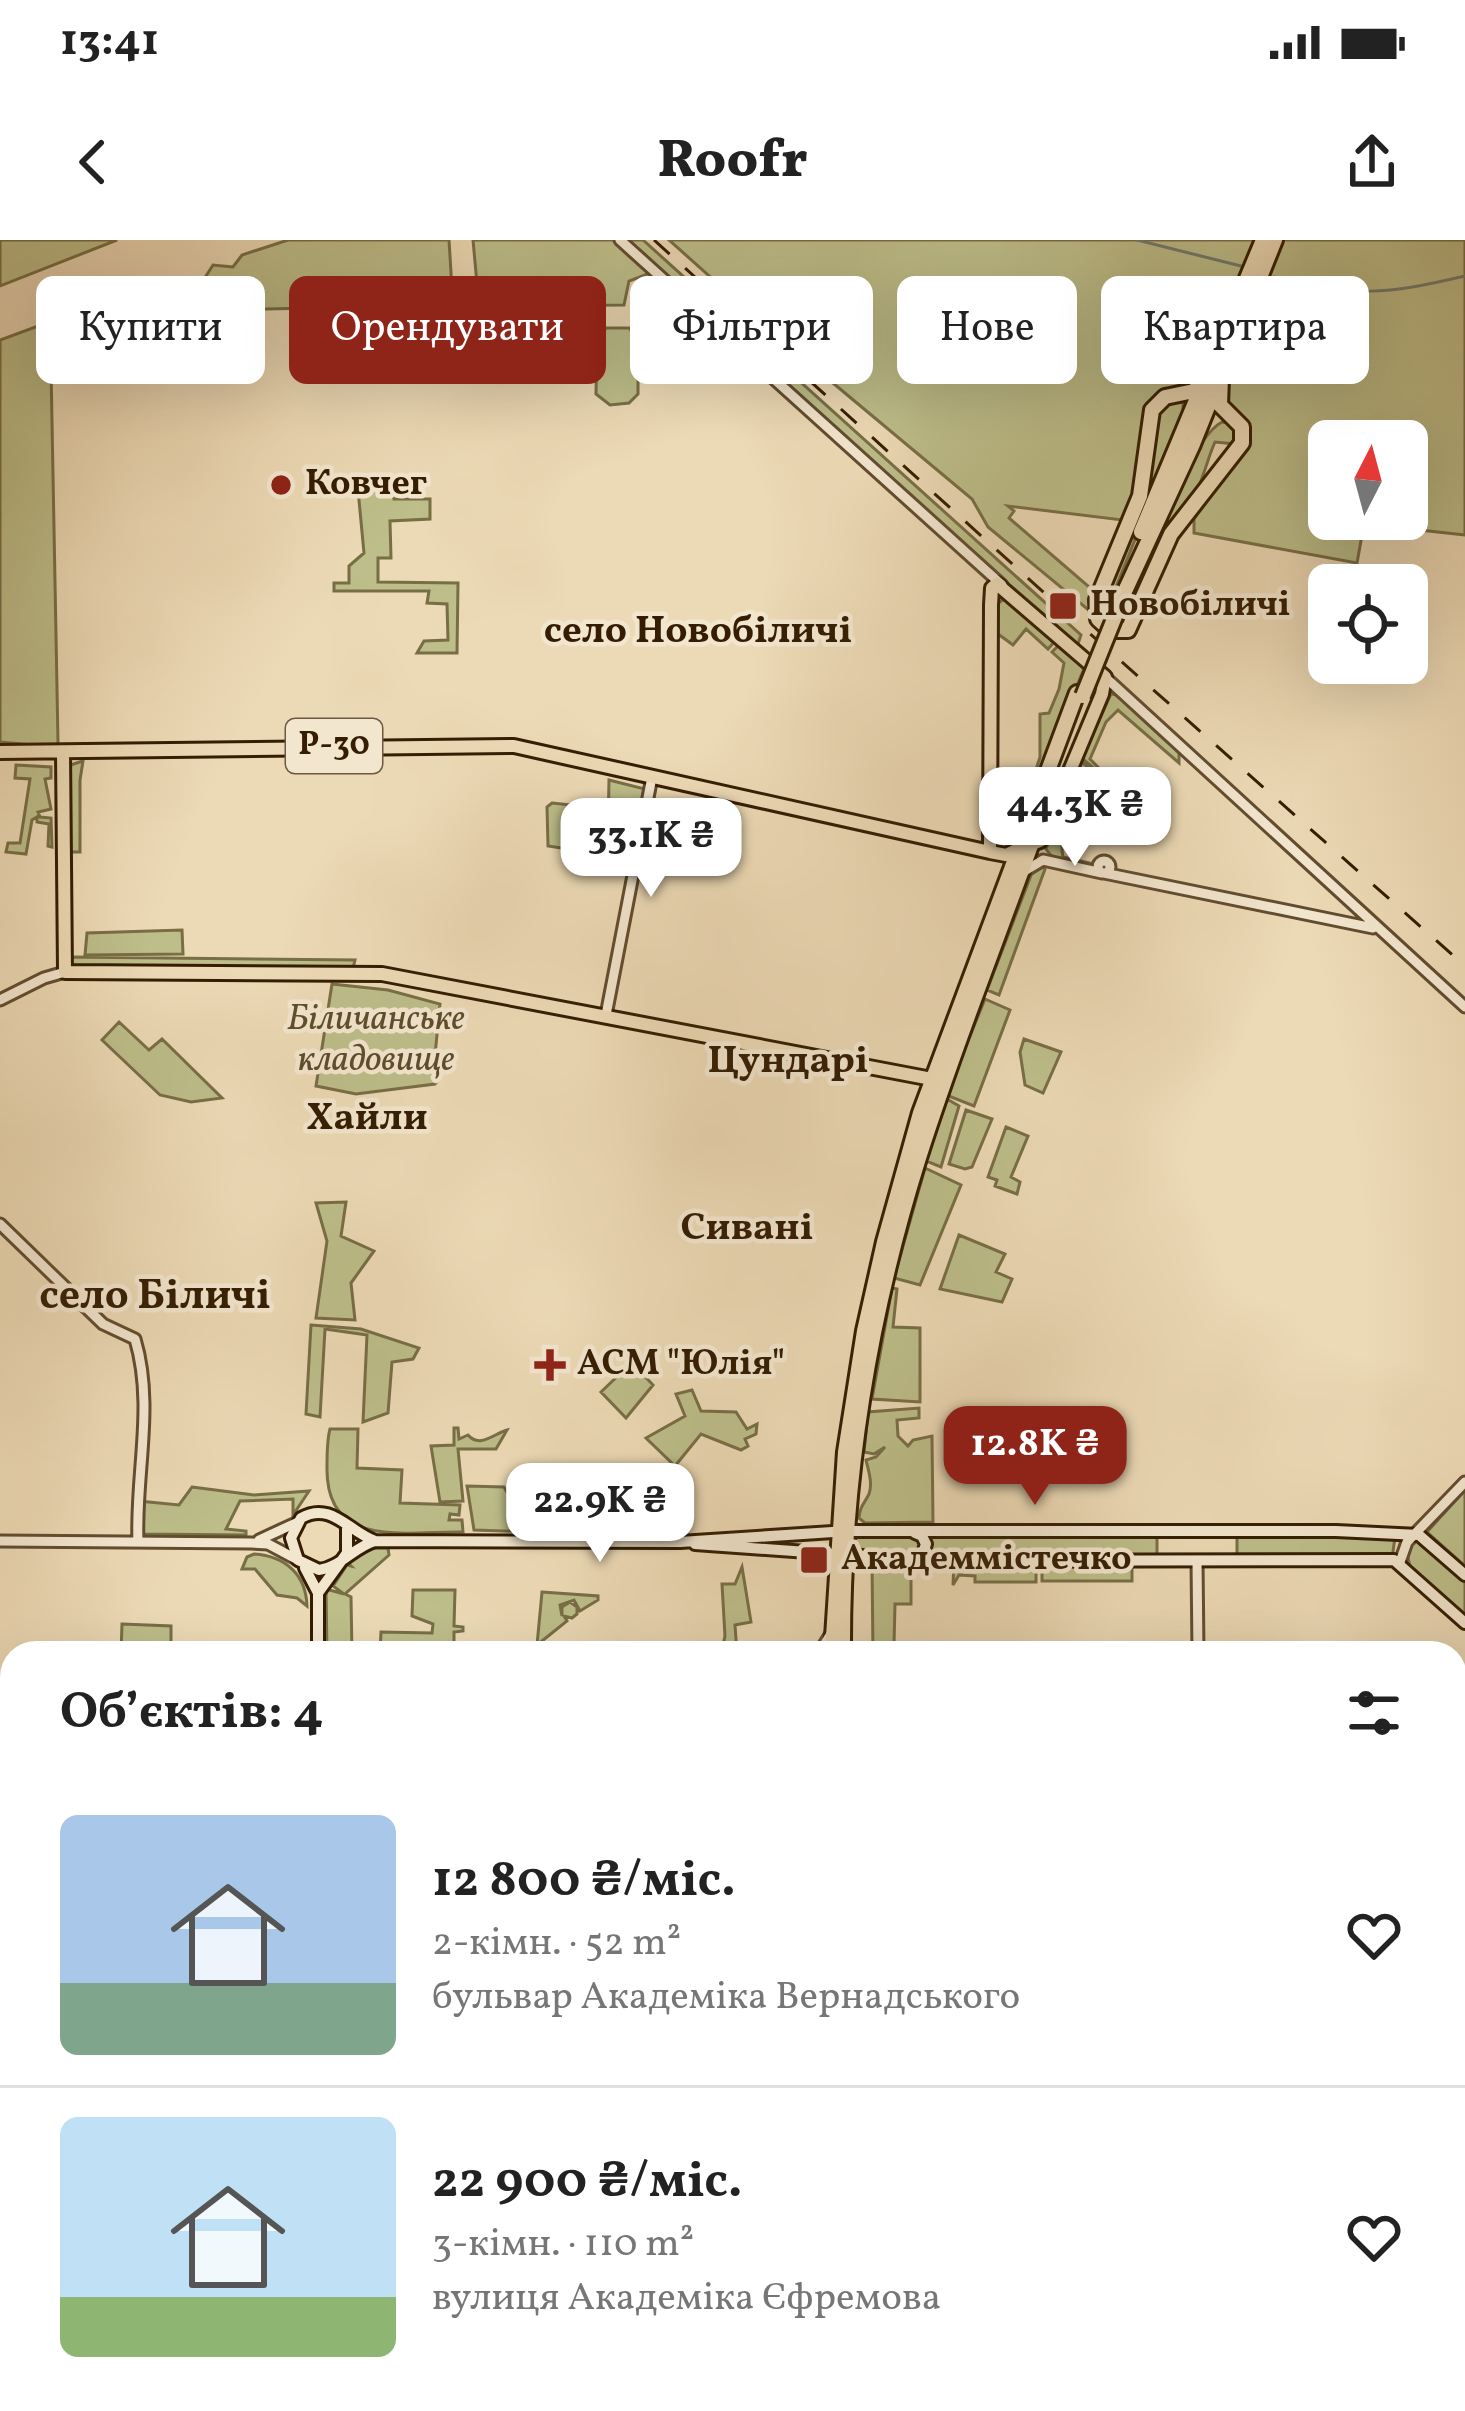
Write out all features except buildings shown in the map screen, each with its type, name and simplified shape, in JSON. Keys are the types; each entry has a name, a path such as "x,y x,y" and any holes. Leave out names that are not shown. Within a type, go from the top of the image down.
{"highway":[{"path":"1251,276 1263,240"},
{"path":"1259,276 1275,240"},
{"path":"1203,384 1159,400 1152,410 1140,496 1097,600 1098,619 1110,631 1128,630 1171,534 1242,443 1242,427 1220,405 1219,384"},
{"path":"836,1641 832,1632 862,1401 883,1295 938,1081 1080,694 1188,425 1211,384"},
{"path":"1123,588 1193,443 1213,384"},
{"path":"1177,395 1190,408 1188,425"},
{"path":"1193,443 1213,421 1232,418"},
{"path":"841,1557 841,1641"}],"main road":[{"path":"999,591 1107,686 1040,841 1025,847"},
{"path":"999,591 991,852 1016,872"},
{"name":"Р-30","path":"0,752 502,746 1006,855 1025,847"},
{"path":"63,753 64,972 382,974 938,1081"},
{"path":"318,1641 318,1593 291,1538 298,1522 320,1511 376,1541"},
{"path":"318,1593 350,1544 346,1526"},
{"path":"301,1562 320,1570 376,1541 680,1542 843,1532 1414,1534 1465,1575"},
{"path":"909,1532 922,1536 926,1544 913,1560"},
{"path":"1161,1561 1162,1532"},
{"path":"1233,1532 1234,1562"},
{"path":"786,1552 777,1542 792,1534"},
{"path":"680,1542 913,1560 1400,1562 1465,1623"}],"street":[{"path":"620,240 999,591"},
{"path":"1107,686 1465,1007"},
{"path":"606,1015 652,777"},
{"path":"1025,847 1051,861"},
{"path":"1016,872 1051,861 1378,929"},
{"path":"0,1000 64,972"},
{"path":"0,1225 103,1324 131,1335 140,1360 145,1412 138,1542"},
{"path":"1400,1562 1405,1544 1465,1482"},
{"path":"251,1543 298,1522"},
{"path":"0,1541 268,1544 301,1562"},
{"path":"1197,1561 1198,1641"},
{"path":"826,1641 832,1632"}],"green space":[{"path":"0,240 117,240 0,286"},
{"path":"288,240 449,240 451,276 289,276 289,309 265,309 265,276 206,276 213,265 233,267 242,255"},
{"path":"473,240 616,240 653,272 630,276 624,305 606,305 606,276 476,276"},
{"path":"627,240 643,240 683,276 667,276"},
{"path":"669,240 1255,240 1241,276 1101,276 1101,384 1195,384 1156,396 1149,407 1137,490 1122,520 1008,506 1014,511 1009,518 1095,592 1091,612 988,527 972,499 834,384 873,384 873,276 709,276"},
{"path":"1283,240 1465,240 1465,535 1428,531 1428,420 1308,420 1308,540 1361,540 1357,563 1194,533 1194,519 1244,446 1224,404 1227,384 1369,384 1369,276 1269,276"},
{"path":"36,327 36,384 51,384 55,747 0,742 0,340"},
{"path":"606,328 629,328 630,384 638,384 638,394 629,403 610,405 596,394 596,384 606,384"},
{"path":"786,384 803,384 1081,635 1077,647"},
{"path":"1176,398 1183,403 1183,420 1110,602 1105,597 1146,492 1155,411"},
{"path":"1222,422 1235,424 1236,444 1215,442 1196,491 1178,512 1133,606 1126,604 1182,477"},
{"path":"357,479 362,479 363,487 376,486 376,480 390,482 394,499 430,499 430,519 390,521 391,558 378,558 378,582 458,583 457,653 417,653 424,641 448,640 447,604 427,603 429,591 334,591 334,583 349,583 349,566 364,553"},
{"path":"1004,599 1056,640 1048,649 1026,629 1013,645 994,631 997,604"},
{"path":"1060,644 1085,666 1011,848 1040,757 1040,714 1049,713 1059,689 1064,663 1052,652"},
{"path":"1111,694 1119,695 1179,749 1179,763 1118,710 1106,722 1090,759 1139,809 1082,758"},
{"path":"83,761 80,852 69,852 67,766"},
{"path":"1082,762 1106,784 1090,774 1065,824 1063,857 1094,864 1081,865 1060,861 1046,849"},
{"path":"16,765 51,767 51,778 45,779 51,809 38,812 40,817 51,818 52,847 48,846 49,824 37,822 37,817 32,820 26,854 6,852 8,843 20,843 30,779 15,778"},
{"path":"609,780 645,789 632,850 622,846 626,845 626,813 616,813 617,849 600,847 608,832"},
{"path":"552,803 581,806 580,848 576,842 568,842 568,849 548,846 547,807"},
{"path":"1042,863 1045,869 999,995 987,990 1033,870"},
{"path":"182,930 183,954 85,955 87,933"},
{"path":"70,957 355,960 349,969 73,967"},
{"name":"Біличанське кладовище","path":"332,984 388,990 440,1004 435,1055 441,1077 435,1084 356,1094 316,1086"},
{"path":"985,999 1010,1010 974,1106 946,1095"},
{"path":"119,1022 149,1050 162,1039 222,1098 191,1102 160,1095 102,1040"},
{"path":"1024,1039 1061,1052 1043,1093 1025,1085 1020,1052"},
{"path":"947,1099 959,1106 941,1167 926,1161"},
{"path":"966,1110 992,1119 972,1167 965,1169 949,1164"},
{"path":"1006,1127 1028,1136 1011,1177 1020,1182 1017,1194 995,1186 997,1180 988,1177"},
{"path":"925,1168 961,1185 920,1285 894,1278"},
{"path":"346,1202 341,1236 374,1251 351,1283 355,1320 316,1318 327,1241 316,1203"},
{"path":"959,1235 1005,1254 996,1272 1012,1279 1002,1302 940,1289"},
{"path":"892,1288 897,1289 893,1327 920,1328 920,1402 872,1399"},
{"path":"311,1325 361,1329 419,1348 413,1359 392,1362 388,1413 363,1422 367,1335 325,1329 320,1417 306,1414"},
{"path":"635,1366 653,1385 626,1418 601,1392 625,1369 628,1372"},
{"path":"692,1390 701,1411 736,1412 747,1429 757,1424 756,1434 745,1439 748,1446 741,1450 701,1434 675,1466 646,1438 685,1416 676,1394"},
{"path":"919,1408 919,1418 897,1420 898,1436 908,1446 913,1440 932,1436 933,1522 865,1523 859,1518 870,1490 866,1460 885,1447 874,1454 864,1452 868,1412"},
{"path":"454,1428 458,1428 459,1439 468,1435 477,1441 507,1430 496,1449 458,1449 463,1501 440,1502 431,1446 454,1445"},
{"path":"330,1429 358,1429 357,1468 402,1470 400,1503 460,1505 459,1515 450,1514 449,1520 462,1520 463,1532 394,1533 354,1524 339,1512 330,1493"},
{"path":"467,1486 504,1487 514,1504 526,1499 523,1489 533,1489 535,1532 474,1530"},
{"path":"192,1487 254,1495 309,1491 293,1515 293,1499 240,1501 226,1529 246,1531 246,1535 144,1534 140,1530 138,1501 179,1505"},
{"path":"1465,1490 1465,1566 1427,1532"},
{"path":"924,1533 1157,1533 1157,1558 926,1557 930,1539"},
{"path":"856,1534 912,1534 922,1545 920,1552 911,1554 855,1553"},
{"path":"1237,1534 1395,1537 1392,1559 1237,1557"},
{"path":"1417,1537 1465,1579 1465,1619 1411,1570 1406,1550"},
{"path":"388,1548 389,1555 345,1594 351,1597 352,1641 327,1641 326,1589 344,1594 333,1586 358,1552"},
{"path":"254,1554 292,1569 303,1585 307,1606 297,1598 277,1595 255,1569 242,1569"},
{"path":"872,1562 911,1562 911,1604 895,1604 894,1641 873,1641"},
{"path":"954,1562 1036,1562 1036,1582 975,1582 975,1576 959,1575 953,1585"},
{"path":"1042,1563 1132,1563 1132,1581 1042,1581"},
{"path":"742,1567 751,1622 735,1625 736,1641 724,1641 722,1584 735,1584"},
{"path":"413,1590 455,1590 454,1626 463,1631 454,1632 454,1641 381,1641 381,1632 432,1633 433,1624 412,1616"},
{"path":"542,1592 598,1596 580,1611 574,1600 560,1605 562,1616 562,1607 570,1602 577,1614 564,1616 567,1621 537,1641"},
{"path":"122,1624 171,1626 171,1641 121,1641"}],"waterway":[{"path":"1137,240 1241,266"},
{"path":"1369,291 1465,276"}],"railway":[{"path":"654,240 1465,966"}],"place":[{"name":"Ковчег","path":"281,485"},
{"name":"Новобіличі","path":"1063,606"},
{"name":"АСМ \"Юлія\"","path":"550,1365"},
{"name":"Академмістечко","path":"814,1560"}],"district":[{"name":"село Новобіличі","path":"698,632"},
{"name":"Цундарі","path":"788,1062"},
{"name":"Хайли","path":"367,1119"},
{"name":"Сивані","path":"747,1229"},
{"name":"село Біличі","path":"155,1297"}]}
